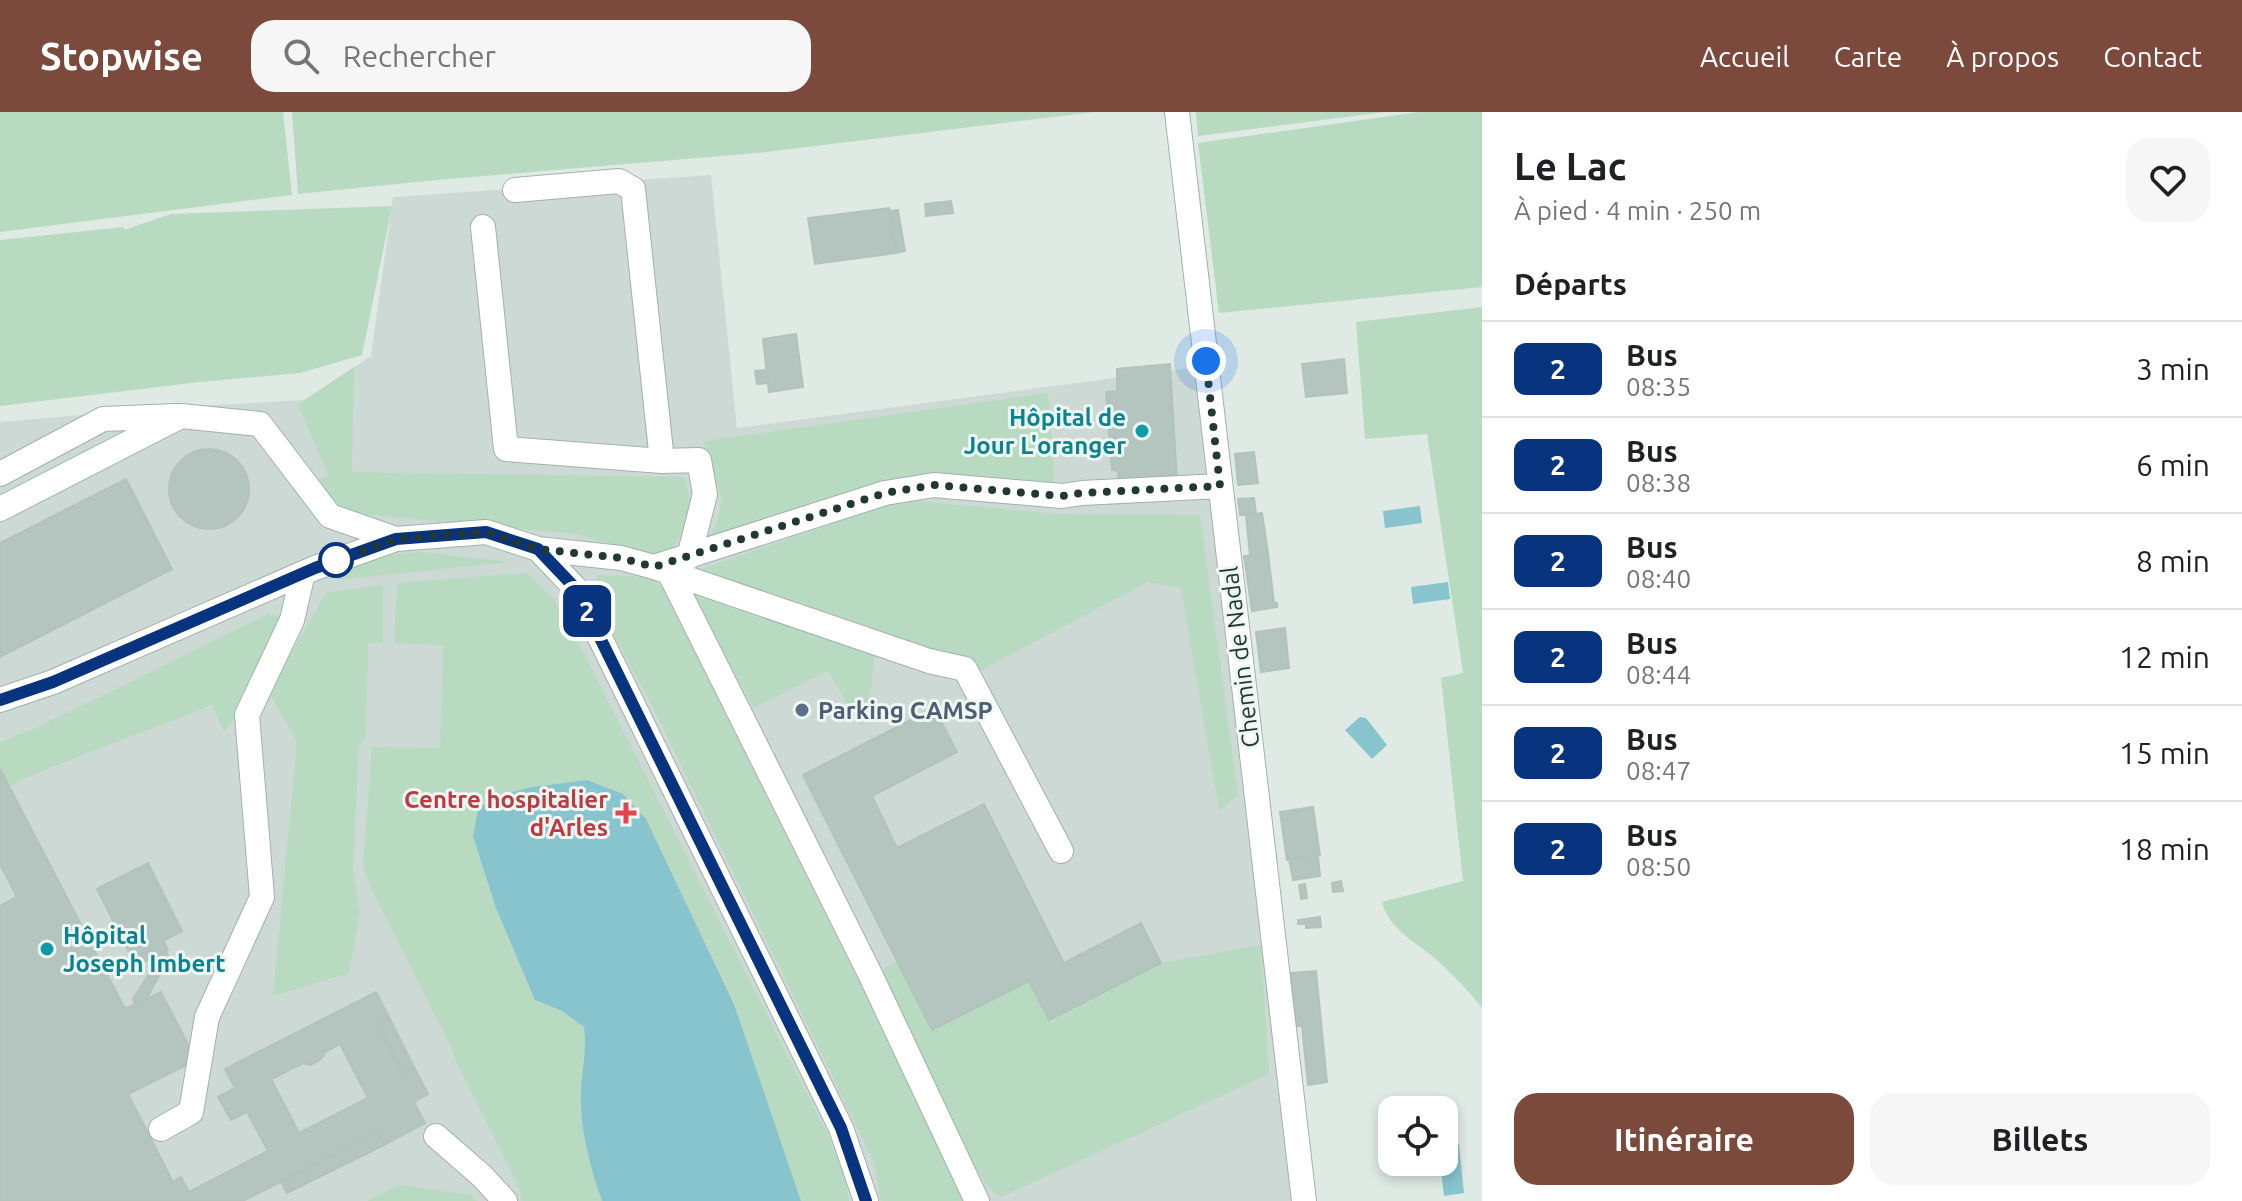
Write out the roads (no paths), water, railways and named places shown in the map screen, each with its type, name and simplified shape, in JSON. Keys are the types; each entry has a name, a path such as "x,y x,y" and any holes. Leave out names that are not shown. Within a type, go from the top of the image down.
{"street":[{"name":"Chemin de Nadal","path":"1177,112 1304,1201"},
{"path":"515,190 619,181 633,189 662,461"},
{"path":"483,227 506,449 662,461 699,460 705,494 689,557"},
{"path":"0,509 181,416"},
{"path":"0,474 103,419 181,416 260,424 330,516 396,539"},
{"path":"662,570 689,557 885,493 934,485 1062,496 1220,486"},
{"path":"0,700 53,682 303,573 396,539 486,532 538,549 621,558 929,661 965,669 1061,851"},
{"path":"538,549 576,589 841,1128 866,1201"},
{"path":"662,570 871,976 977,1201"},
{"path":"161,1129 191,1112 207,1017 262,897 247,715 292,620 303,573"},
{"path":"436,1136 482,1176 505,1201"}],"water":[{"path":"1420,506 1422,523 1385,528 1383,511"},
{"path":"1448,582 1450,599 1413,604 1411,587"},
{"path":"1360,717 1366,718 1387,745 1372,759 1345,730"},
{"path":"587,780 623,794 646,819 734,1004 801,1201 602,1201 582,1118 584,1027 562,1011 535,1000 496,908 473,836 478,810 494,797 532,787"},
{"path":"1458,1144 1464,1193 1444,1196 1442,1176 1458,1176"}],"place":[{"name":"Hôpital de Jour L'oranger","path":"1142,431"},
{"name":"Parking CAMSP","path":"802,710"},
{"name":"Centre hospitalier d'Arles","path":"626,813"},
{"name":"Hôpital Joseph Imbert","path":"47,949"}]}
